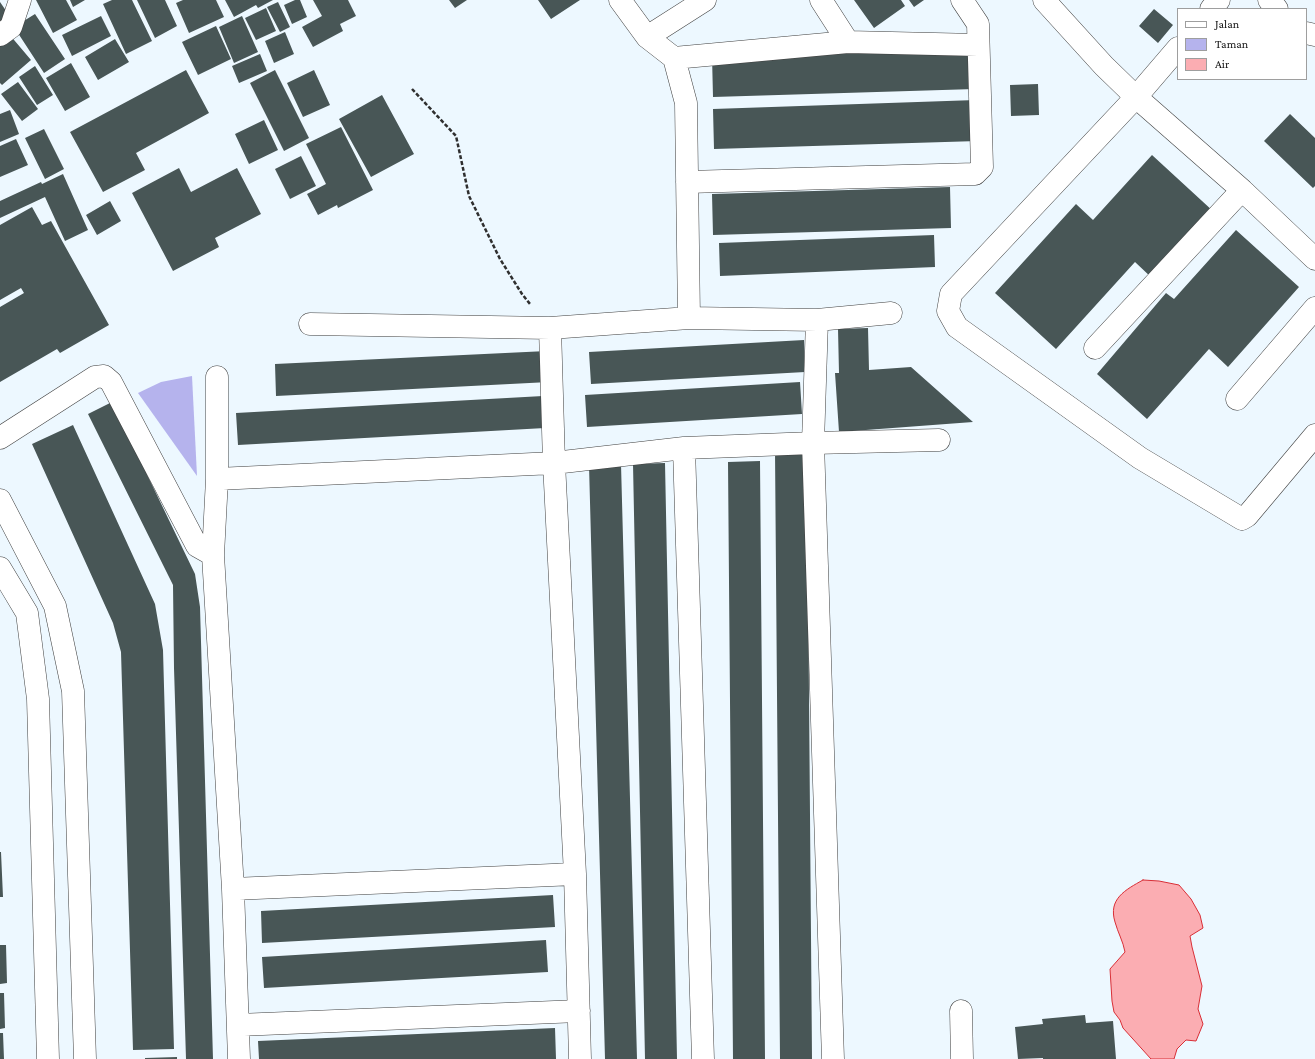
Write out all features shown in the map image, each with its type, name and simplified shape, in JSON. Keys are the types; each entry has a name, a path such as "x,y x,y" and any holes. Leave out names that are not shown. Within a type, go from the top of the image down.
{"street":[{"path":"0,35 11,27 20,0"},
{"path":"620,0 647,37 674,58 686,103 689,318"},
{"path":"647,37 705,0"},
{"path":"821,0 848,42"},
{"path":"687,182 975,174 982,167 978,24 962,0"},
{"path":"1044,0 1104,66 1136,97 1242,190 1315,259"},
{"path":"1212,8 1219,0"},
{"path":"1269,0 1276,8"},
{"path":"674,58 848,42 978,45"},
{"path":"1177,49 1136,97 951,294 948,311 957,327 1134,453 1242,519 1247,516 1315,435"},
{"path":"1095,348 1242,190"},
{"path":"1237,399 1315,308"},
{"path":"310,324 550,328 689,318 817,320 891,313"},
{"path":"817,320 813,443 833,1059"},
{"path":"550,328 554,463 575,874 580,1059"},
{"path":"0,438 94,377 104,376 111,382 197,546 213,555"},
{"path":"217,377 217,479 213,555 233,889 239,1059"},
{"path":"217,479 554,463 684,448 939,440"},
{"path":"684,448 703,1059"},
{"path":"0,500 55,606 72,691 85,1059"},
{"path":"0,568 27,613 38,699 48,1059"},
{"path":"233,889 575,874"},
{"path":"238,1025 579,1011"},
{"path":"961,1011 962,1059"}],"path":[{"path":"412,89 456,136 469,196 500,259 522,294 550,328"}],"green space":[{"path":"192,376 197,476 138,393 161,382"}],"water":[{"path":"1143,880 1159,881 1179,885 1191,899 1200,915 1203,928 1190,936 1202,986 1198,1009 1203,1024 1196,1041 1186,1040 1177,1049 1174,1059 1151,1059 1123,1028 1120,1020 1114,1012 1112,1001 1110,969 1125,952 1113,914 1114,907 1116,901 1124,892"}],"building":[{"path":"36,0 66,0 77,20 53,33"},
{"path":"70,0 85,0 73,7"},
{"path":"112,0 132,0 152,41 126,54 103,4"},
{"path":"137,0 165,0 177,26 155,38"},
{"path":"183,0 216,0 224,17 189,33 176,3"},
{"path":"225,0 273,0 258,8 256,5 234,17"},
{"path":"295,0 300,0 307,17 292,24 284,5"},
{"path":"313,0 348,0 356,16 340,24 343,31 313,47 302,27 322,16"},
{"path":"449,0 467,0 455,8"},
{"path":"538,0 580,0 551,19"},
{"path":"854,0 901,0 905,6 874,28"},
{"path":"909,0 924,0 914,7"},
{"path":"0,2 11,18 0,26"},
{"path":"278,2 290,27 280,32 267,7"},
{"path":"266,8 276,31 256,40 245,18"},
{"path":"1154,9 1173,25 1158,43 1139,26"},
{"path":"35,14 65,59 44,73 14,27"},
{"path":"101,16 111,36 72,56 62,35"},
{"path":"242,16 258,52 234,63 219,27"},
{"path":"216,26 231,59 198,75 182,42"},
{"path":"285,32 294,54 274,63 265,41"},
{"path":"9,34 31,60 2,85 0,83 0,42"},
{"path":"115,39 129,62 98,80 85,57"},
{"path":"974,48 975,89 713,97 712,56"},
{"path":"260,54 267,71 239,83 232,66"},
{"path":"71,63 90,97 65,111 46,78"},
{"path":"35,66 53,95 37,105 19,77"},
{"path":"186,70 209,113 136,153 145,170 103,192 70,132"},
{"path":"275,70 309,138 284,151 250,83"},
{"path":"314,70 330,105 303,117 287,83"},
{"path":"18,82 38,109 22,121 1,94"},
{"path":"1038,84 1039,115 1011,116 1010,85"},
{"path":"382,95 414,154 371,177 339,119"},
{"path":"976,100 978,141 714,149 713,109"},
{"path":"10,110 19,134 0,142 0,114"},
{"path":"1290,114 1315,138 1315,186 1313,188 1264,141"},
{"path":"264,120 278,150 249,164 235,134"},
{"path":"341,127 373,190 338,208 337,205 318,215 307,194 326,184 306,144"},
{"path":"44,129 64,169 45,179 25,138"},
{"path":"16,139 28,165 0,177 0,146"},
{"path":"1152,155 1214,212 1153,279 1135,262 1056,349 995,293 1076,204 1093,220"},
{"path":"301,156 316,186 290,199 275,169"},
{"path":"179,168 191,192 237,168 261,214 215,238 219,247 173,271 132,193"},
{"path":"63,174 88,230 65,241 45,197 0,218 0,201 41,182 42,184"},
{"path":"950,187 951,228 713,235 712,194"},
{"path":"110,201 121,221 97,235 86,215"},
{"path":"32,207 42,225 51,221 109,325 60,353 57,349 0,382 0,307 24,293 21,288 0,300 0,225"},
{"path":"1236,230 1299,287 1228,367 1209,349 1147,419 1097,374 1166,293 1174,299"},
{"path":"934,235 935,267 720,276 719,243"},
{"path":"868,328 869,370 911,367 973,422 839,432 835,373 839,373 838,329"},
{"path":"804,340 805,372 591,384 589,352"},
{"path":"547,351 549,382 276,396 275,364"},
{"path":"800,382 802,414 587,427 585,395"},
{"path":"543,396 545,428 238,445 236,413"},
{"path":"112,402 195,574 200,607 213,1059 186,1059 174,668 173,585 88,414"},
{"path":"73,425 155,604 163,650 174,1049 133,1050 121,652 113,623 32,444"},
{"path":"807,450 812,1059 780,1059 775,451"},
{"path":"760,461 765,1059 733,1059 728,462"},
{"path":"665,463 677,1059 645,1059 633,464"},
{"path":"621,464 637,1059 605,1059 589,465"},
{"path":"1,852 3,897 0,897"},
{"path":"553,895 555,927 262,943 261,911"},
{"path":"546,940 548,972 264,988 262,957"},
{"path":"0,945 6,945 7,983 0,984"},
{"path":"0,993 4,993 5,1028 0,1029"},
{"path":"1085,1015 1086,1023 1113,1021 1116,1059 1018,1059 1015,1027 1043,1024 1042,1019"},
{"path":"555,1028 556,1059 259,1059 258,1041"},
{"path":"0,1033 3,1033 4,1059 0,1059"},
{"path":"177,1057 177,1059 145,1059 145,1058"}]}
